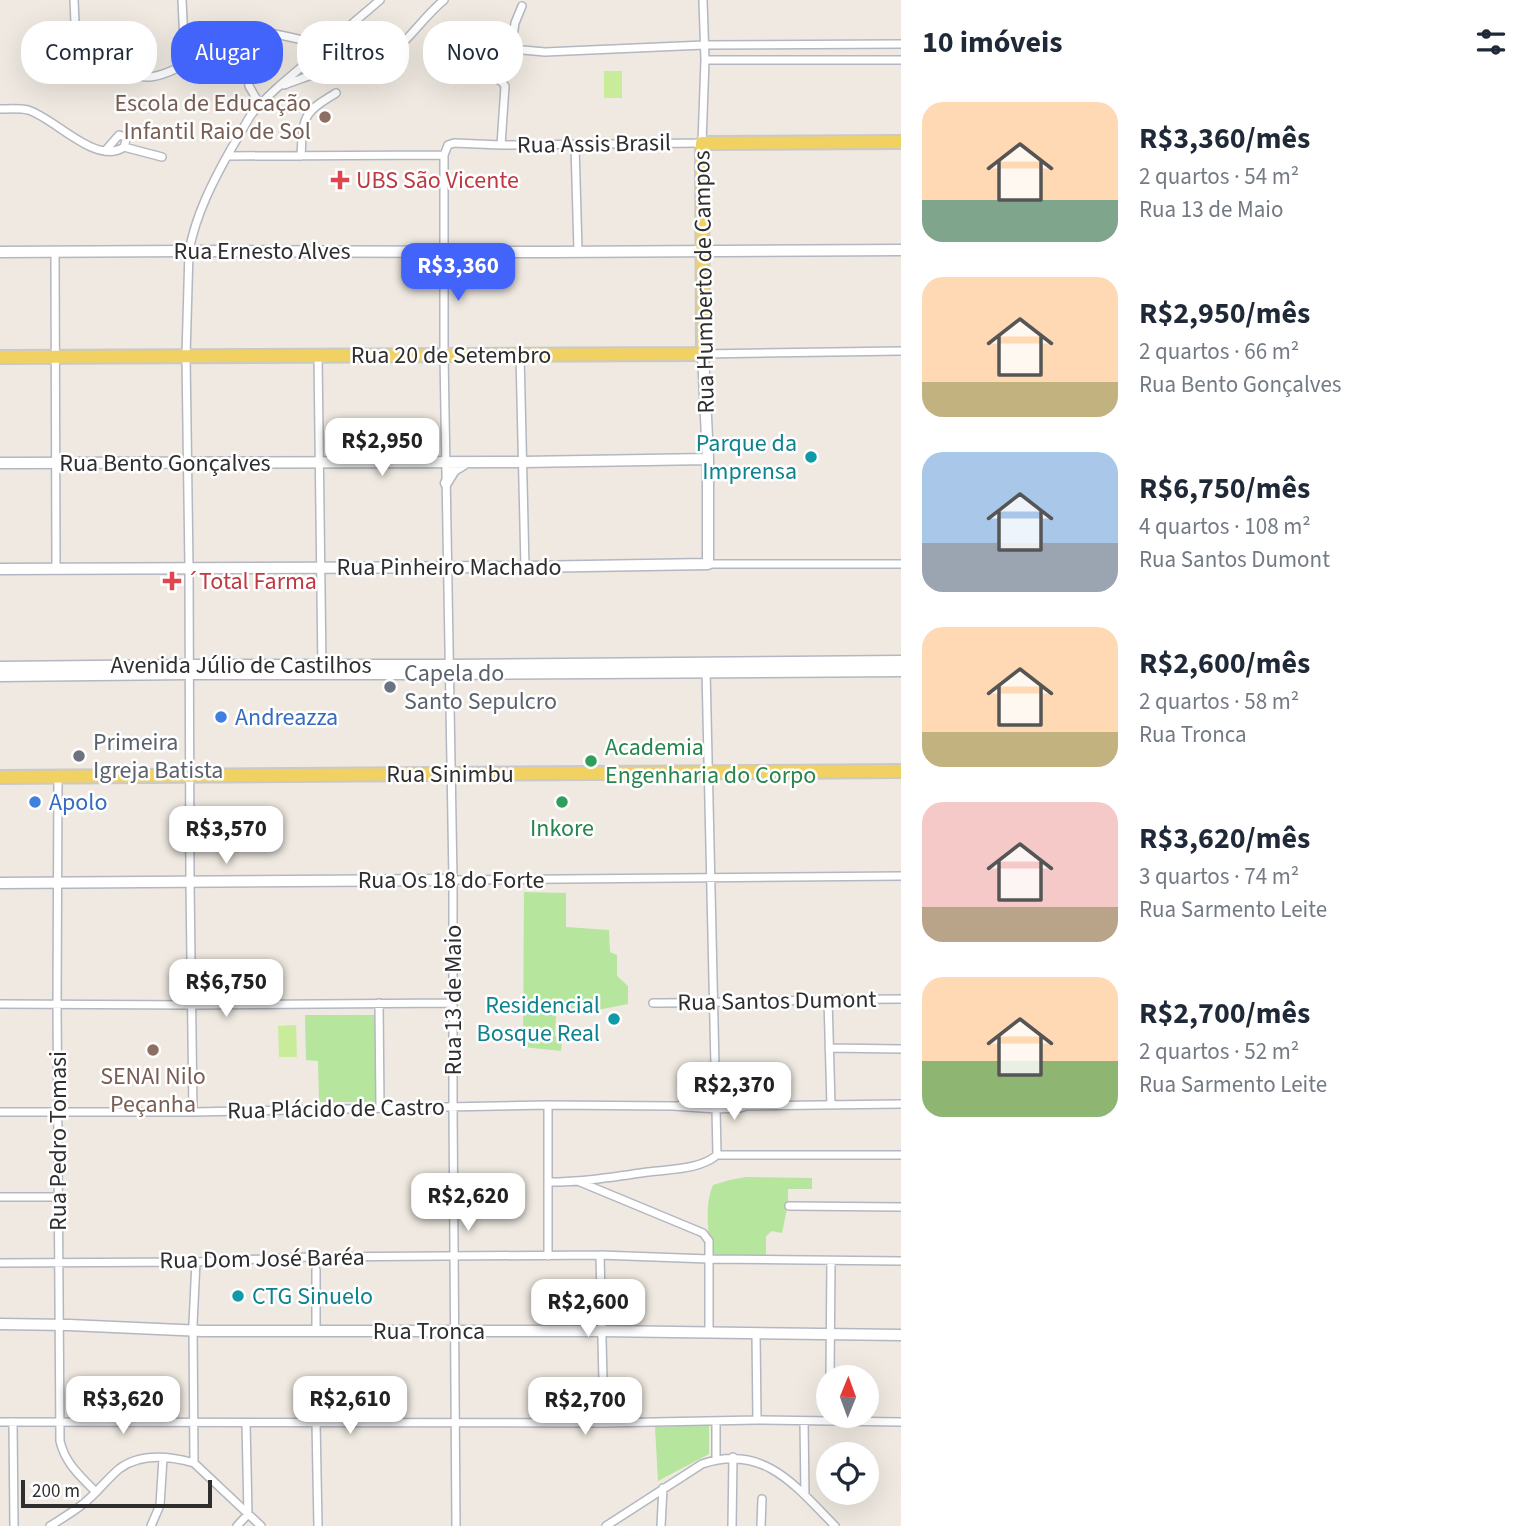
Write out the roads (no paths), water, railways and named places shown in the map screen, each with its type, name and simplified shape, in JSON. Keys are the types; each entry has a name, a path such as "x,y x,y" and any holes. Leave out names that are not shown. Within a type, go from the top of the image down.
{"main road":[{"name":"Rua Assis Brasil","path":"702,143 901,142"},
{"name":"Rua Humberto de Campos","path":"702,143 704,354"},
{"name":"Rua 20 de Setembro","path":"0,357 441,358 704,354"},
{"name":"Rua Sinimbu","path":"0,777 901,771"}],"street":[{"path":"74,0 77,52 91,64 142,77 152,77 171,70"},
{"path":"182,0 183,21"},
{"path":"355,21 380,0"},
{"path":"278,87 348,64 380,60 414,32 444,0"},
{"name":"Rua Humberto de Campos","path":"702,143 705,60 703,0"},
{"path":"516,21 522,6"},
{"path":"523,50 901,44"},
{"path":"810,45 810,60"},
{"path":"705,60 901,60"},
{"path":"193,1112 186,356 189,251 203,203 247,122 260,105 297,70"},
{"path":"249,84 260,105"},
{"path":"502,145 504,84"},
{"path":"301,156 307,116 336,93"},
{"path":"0,109 29,110 96,149 106,151 119,150 124,147 125,137 119,135 106,151"},
{"name":"Rua Assis Brasil","path":"444,155 448,145 454,143 702,143"},
{"path":"575,145 578,251"},
{"path":"124,147 162,157"},
{"path":"227,156 444,155"},
{"name":"Rua 13 de Maio","path":"444,155 441,358 446,462 453,880 456,1526"},
{"name":"Rua Ernesto Alves","path":"0,252 901,250"},
{"path":"55,252 56,568"},
{"name":"Rua 20 de Setembro","path":"704,354 901,351"},
{"name":"Rua Humberto de Campos","path":"704,354 708,564"},
{"path":"520,355 525,567"},
{"path":"318,356 322,669"},
{"name":"Rua Bento Gonçalves","path":"0,463 708,459"},
{"path":"446,483 454,470 470,462"},
{"name":"Rua Pinheiro Machado","path":"0,569 900,564"},
{"name":"Avenida Júlio de Castilhos","path":"0,667 30,671 449,670 706,667 901,661"},
{"path":"0,667 0,676"},
{"path":"706,667 717,1155"},
{"name":"Avenida Júlio de Castilhos","path":"706,667 901,671"},
{"name":"Avenida Júlio de Castilhos","path":"0,676 30,671"},
{"name":"Rua Pedro Tomasi","path":"58,777 60,1441 63,1454 71,1467 96,1492"},
{"name":"Rua Os 18 do Forte","path":"0,883 901,876"},
{"path":"828,999 831,1105"},
{"name":"Rua Santos Dumont","path":"653,1003 901,999"},
{"path":"379,1003 380,1108"},
{"path":"0,1004 452,1003"},
{"path":"829,1048 901,1049"},
{"path":"715,1067 721,1098 728,1103 746,1105"},
{"name":"Rua Plácido de Castro","path":"0,1112 193,1112 548,1105 740,1108 746,1105 901,1104"},
{"path":"548,1105 548,1256"},
{"path":"548,1182 580,1182 692,1166 717,1155 901,1155"},
{"path":"580,1182 703,1233 709,1241 709,1332"},
{"path":"0,1197 59,1197"},
{"path":"789,1206 901,1207"},
{"path":"600,1255 604,1423"},
{"name":"Rua Dom José Baréa","path":"0,1263 600,1255 901,1261"},
{"path":"830,1365 831,1261"},
{"path":"194,1462 196,1262"},
{"path":"316,1270 316,1331"},
{"name":"Rua Tronca","path":"0,1324 194,1331 602,1331 901,1335"},
{"path":"756,1333 757,1420"},
{"path":"0,1422 604,1423 816,1420"},
{"path":"716,1421 716,1460"},
{"path":"804,1421 805,1495"},
{"path":"879,1421 901,1423"},
{"path":"13,1422 14,1526"},
{"path":"316,1422 318,1526"},
{"path":"237,1526 248,1514 246,1423"},
{"path":"733,1457 733,1526"},
{"path":"606,1526 702,1464 733,1457 748,1459 775,1471 805,1495 835,1526"},
{"path":"50,1526 83,1504 119,1469 147,1458 194,1462 261,1526"},
{"path":"151,1526 160,1505 163,1458"},
{"path":"661,1526 663,1489"},
{"path":"761,1526 762,1499"}],"place":[{"name":"Escola de Educação Infantil Raio de Sol","path":"325,117"},
{"name":"UBS São Vicente","path":"340,180"},
{"name":"Parque da Imprensa","path":"811,457"},
{"name":"´Total Farma","path":"172,581"},
{"name":"Capela do Santo Sepulcro","path":"390,687"},
{"name":"Andreazza","path":"221,717"},
{"name":"Primeira Igreja Batista","path":"79,756"},
{"name":"Academia Engenharia do Corpo","path":"591,761"},
{"name":"Apolo","path":"35,802"},
{"name":"Inkore","path":"562,802"},
{"name":"Residencial Bosque Real","path":"614,1019"},
{"name":"SENAI Nilo Peçanha","path":"153,1050"},
{"name":"CTG Sinuelo","path":"238,1296"}]}
